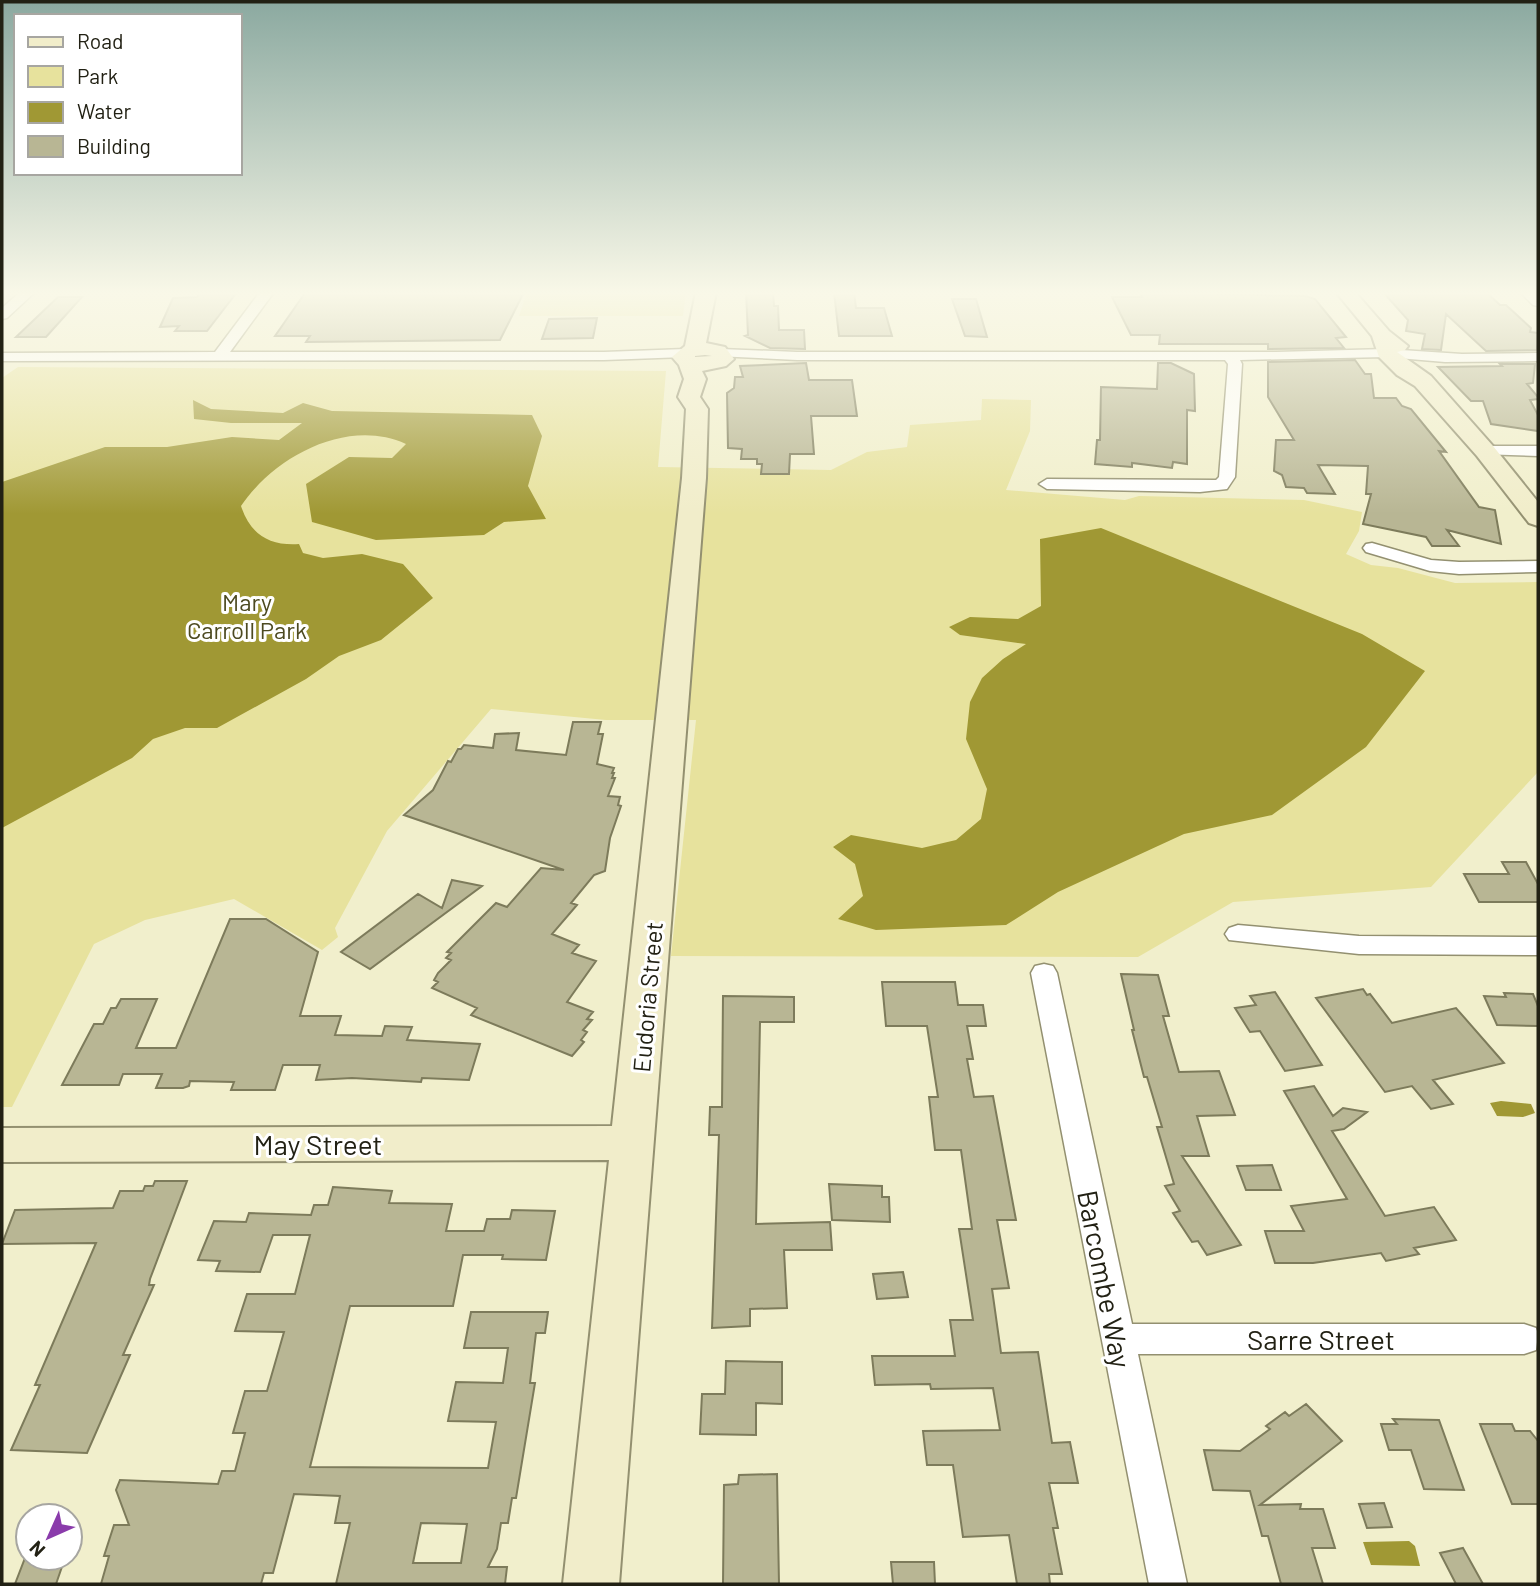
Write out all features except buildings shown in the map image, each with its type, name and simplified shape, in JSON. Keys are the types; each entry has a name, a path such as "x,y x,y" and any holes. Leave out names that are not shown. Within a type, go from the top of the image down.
{"street":[{"name":"Eudoria Street","path":"591,1584 694,478 697,409 689,397 700,366"},
{"path":"1047,484 1200,488 1220,485 1227,477 1235,366"},
{"path":"1409,366 1485,451 1538,518"},
{"path":"1485,451 1538,451"},
{"path":"1372,548 1430,565 1459,568 1538,567"},
{"path":"1238,934 1359,945 1538,946"},
{"name":"Barcombe Way","path":"1044,973 1168,1584"},
{"name":"May Street","path":"2,1145 634,1143"},
{"name":"Sarre Street","path":"1117,1339 1524,1339"}],"green space":[{"name":"Mary Carroll Park","path":"18,367 666,371 658,467 831,470 867,452 907,447 910,425 981,420 982,399 1031,400 1030,431 1006,490 1125,500 1139,496 1304,500 1362,512 1359,531 1346,554 1371,565 1398,568 1455,583 1538,582 1538,772 1431,887 1233,902 1138,957 671,956 696,720 606,720 491,709 387,831 335,928 338,937 322,950 234,899 145,920 94,944 12,1107 2,1107 2,378"}],"water":[{"path":"193,400 211,409 283,413 303,403 332,411 532,415 542,436 528,486 546,519 504,522 484,535 376,540 312,522 306,484 349,457 392,458 406,444 383,437 360,435 337,439 292,458 255,488 241,506 255,531 279,543 299,544 303,553 323,558 362,554 403,564 433,598 381,640 339,656 306,679 217,728 185,728 153,739 132,758 2,828 2,482 105,447 167,447 232,437 279,440 302,423 231,423 194,419"},
{"path":"1101,528 1362,634 1425,671 1366,747 1272,815 1184,834 1058,892 1006,925 876,930 838,919 863,896 855,864 833,847 851,835 922,848 956,840 981,819 987,789 966,739 970,702 982,678 1003,659 1026,644 960,635 949,627 970,617 1018,619 1041,606 1040,539"},
{"path":"1501,1101 1531,1104 1535,1113 1523,1117 1497,1116 1490,1103"},
{"path":"1409,1541 1415,1546 1420,1566 1371,1565 1363,1542"}]}
